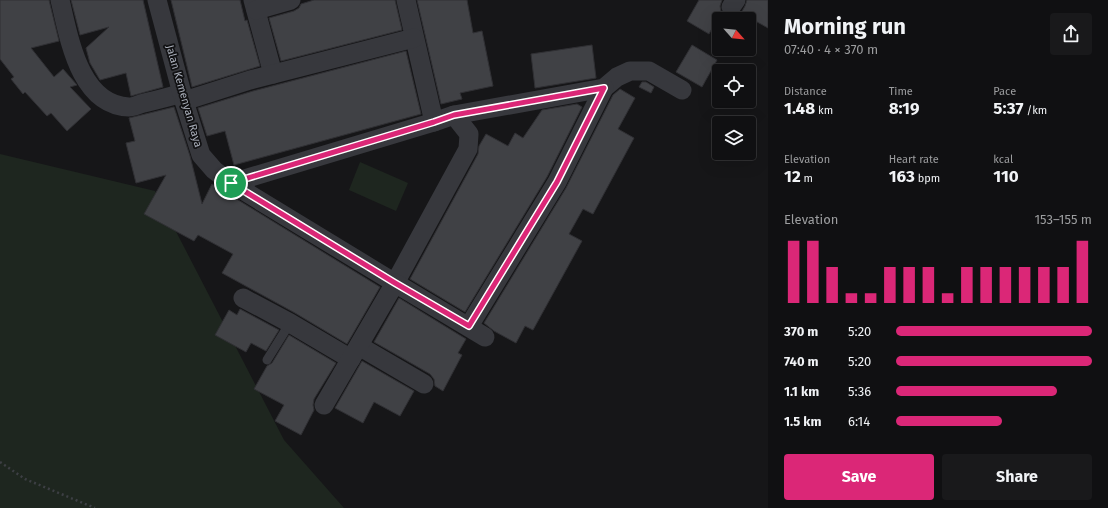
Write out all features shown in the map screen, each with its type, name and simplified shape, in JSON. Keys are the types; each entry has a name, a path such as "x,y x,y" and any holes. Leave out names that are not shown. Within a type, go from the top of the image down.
{"street":[{"path":"60,0 82,75 100,97 115,104 130,107 183,97 414,38"},
{"name":"Jalan Kemenyan Raya","path":"157,0 183,97 201,155 214,170 231,183 485,337"},
{"path":"273,74 254,5 291,0"},
{"path":"406,0 434,122"},
{"path":"469,326 557,182 604,88 617,77 630,71 649,71 682,90"},
{"path":"231,183 454,115 604,88"},
{"path":"324,405 395,283 468,149 469,134 454,115"},
{"path":"243,298 290,322 424,384"}],"lane":[{"path":"267,360 290,322"}],"path":[{"path":"0,462 25,479 95,508"}],"shaded area":[{"path":"0,154 155,191 284,440 344,508 0,508"},
{"path":"360,162 408,183 396,211 349,190"}],"building":[{"path":"0,0 49,0 59,41 31,48 54,77 63,69 77,85 70,87 91,109 67,131 51,113 47,116 25,92 23,94 11,79 14,77 0,59"},
{"path":"71,0 143,0 163,87 131,96 126,73 100,80 90,63 86,48 109,27 80,35"},
{"path":"171,0 240,0 245,21 247,20 260,66 192,87"},
{"path":"314,0 395,0 402,30 281,61 269,18 294,11 299,8 301,4"},
{"path":"417,0 467,0 473,33 482,31 493,86 460,93 462,99 441,104"},
{"path":"699,0 722,0 720,6 721,12 712,12 712,28 709,34 687,21"},
{"path":"747,0 768,0 768,28 756,21 756,12 742,12"},
{"path":"592,45 596,78 535,88 531,54"},
{"path":"692,45 717,60 715,64 712,64 712,69 702,87 676,72"},
{"path":"406,51 421,114 234,165 225,131 207,136 198,108 253,91"},
{"path":"642,82 646,82 654,87 651,93 639,87"},
{"path":"620,89 635,98 618,129 634,138 593,214 583,209 569,234 582,241 533,330 525,326 516,343 494,331 484,323 566,188 613,95"},
{"path":"577,104 582,107 547,177 465,312 410,279 478,154 479,146 486,134 508,146 515,133 523,138 542,110"},
{"path":"174,107 190,156 202,204 212,184 380,287 347,344 295,313 222,273 233,254 198,235 194,241 144,214 166,175 136,183 126,143 135,141 129,118"},
{"path":"399,298 466,339 458,353 462,355 443,391 435,386 434,379 430,374 374,342"},
{"path":"240,309 279,330 266,351 251,343 246,352 215,335 229,310 237,315"},
{"path":"289,335 336,363 314,399 314,410 301,435 275,421 284,405 254,389 267,366 272,363"},
{"path":"362,361 414,391 400,416 374,402 363,423 335,408"}],"route":[{"path":"604,88 557,182 469,326 395,283 231,183 454,115 604,88"}]}
